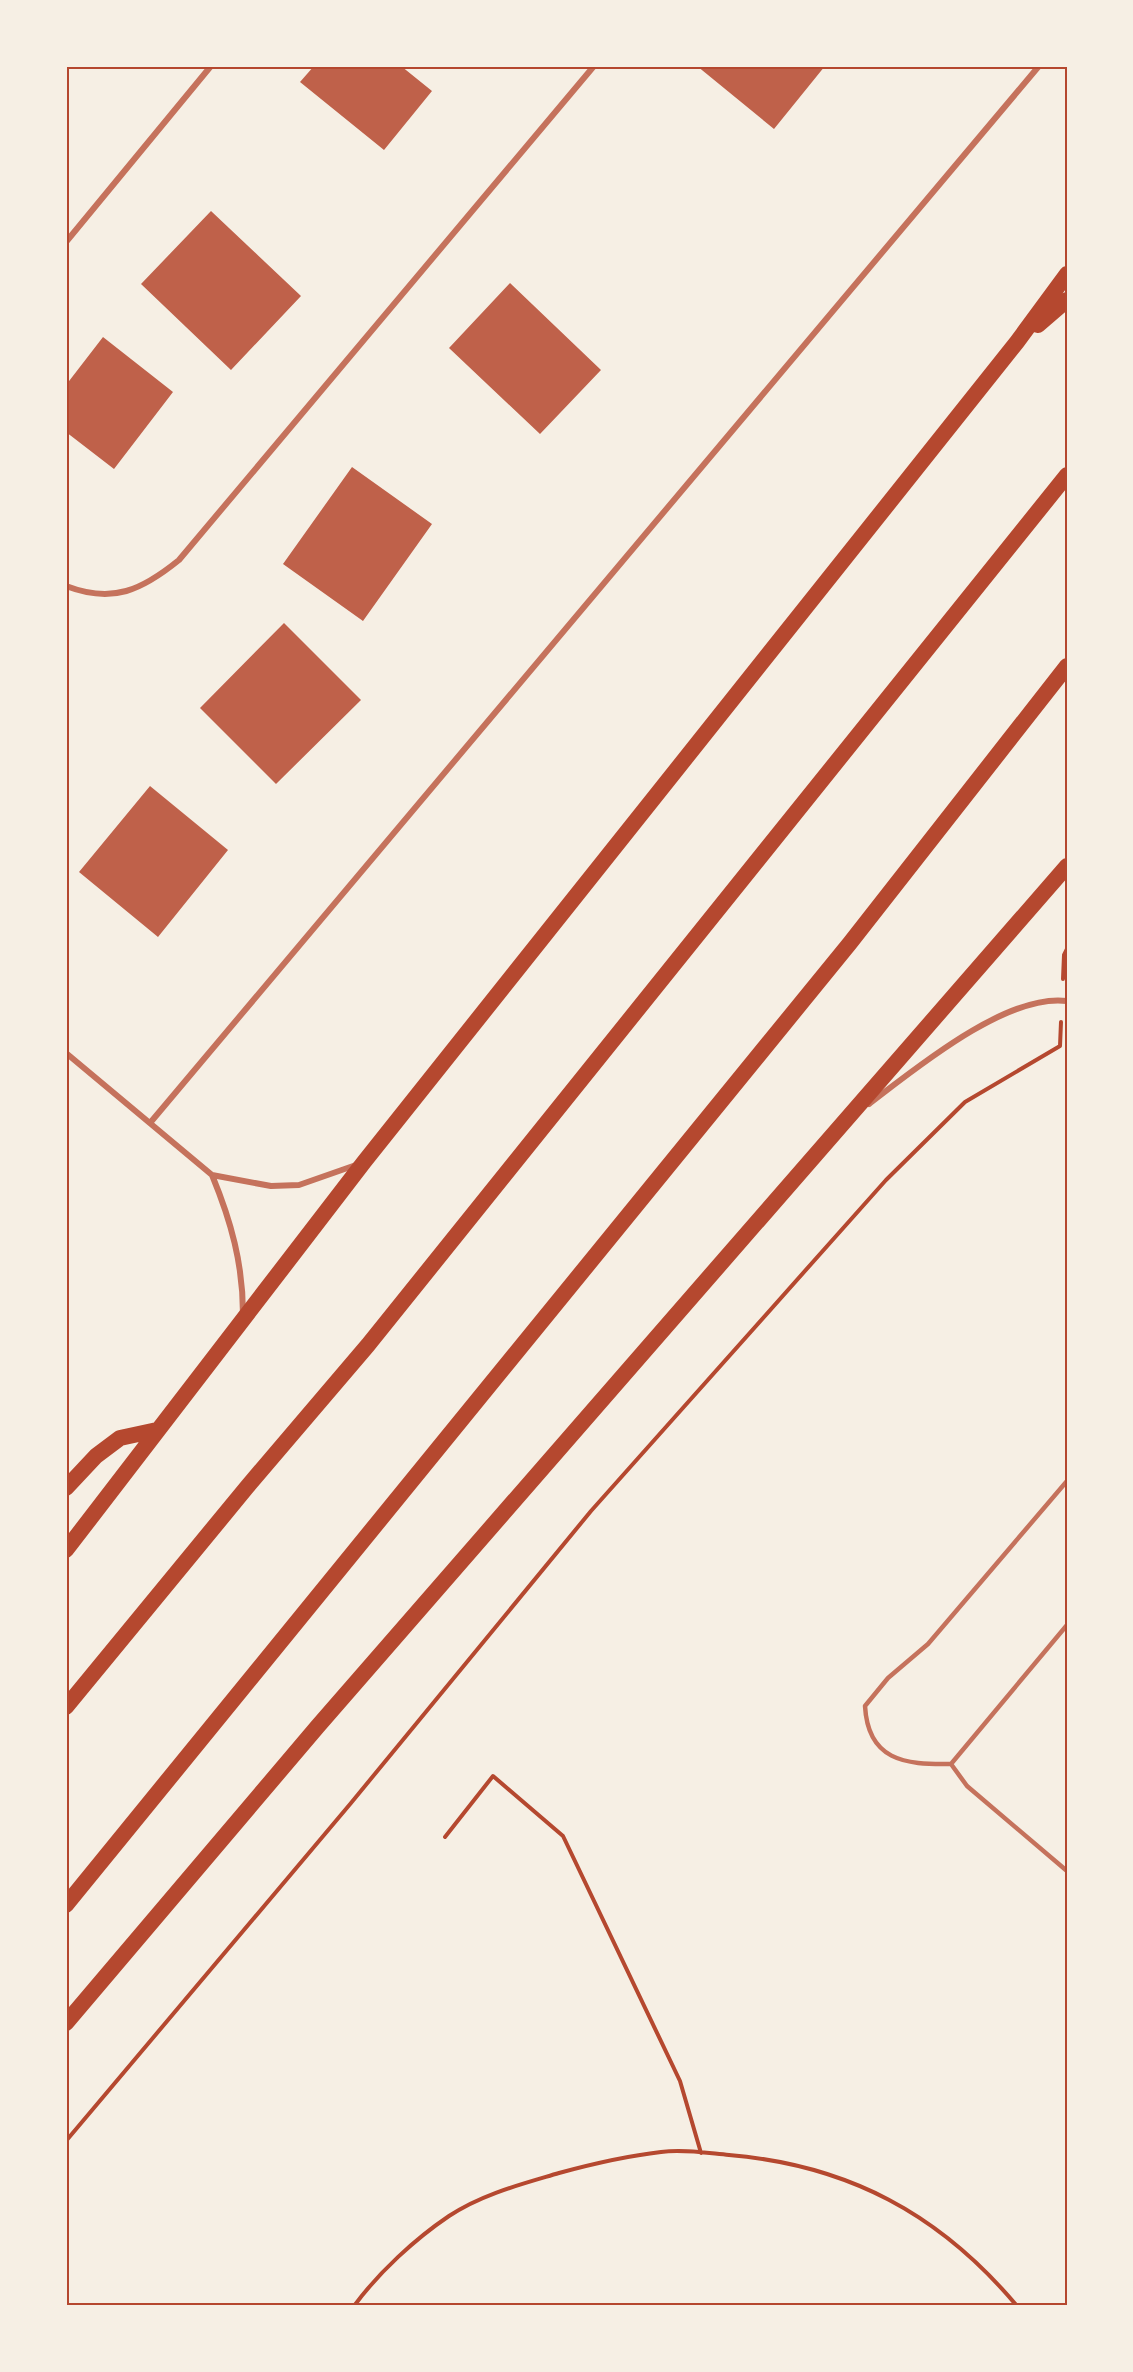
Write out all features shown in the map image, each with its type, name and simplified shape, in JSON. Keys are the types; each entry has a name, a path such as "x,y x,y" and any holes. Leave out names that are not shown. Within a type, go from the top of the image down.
{"highway":[{"path":"66,1550 364,1162 1017,342 1067,274"},
{"path":"1017,342 1067,300"},
{"path":"66,1707 247,1487 368,1345 1067,475"},
{"path":"66,1905 850,944 1067,666"},
{"path":"1056,880 1067,860"},
{"path":"66,2023 326,1717 850,1119 1067,867"},
{"path":"66,1488 96,1456 120,1438 157,1430"}],"street":[{"path":"66,242 211,66"},
{"path":"66,586 81,591 108,594 140,588 179,560 594,66"},
{"path":"150,1124 1039,66"},
{"path":"850,1119 942,1048 1004,1014 1039,1003 1065,1000"},
{"path":"66,1053 212,1175 227,1210 243,1277 243,1320"},
{"path":"212,1175 271,1186 299,1185 364,1162"}],"lane":[{"path":"1067,1481 928,1644 888,1678 864,1706 866,1724 873,1742 889,1755 920,1765 951,1764 1067,1626"},
{"path":"951,1764 968,1786 1067,1871"}],"path":[{"path":"1060,1046 1065,1000 1064,955 1067,948"},
{"path":"66,2141 351,1803 591,1511 886,1180 965,1102 1060,1046 1067,1047"},
{"path":"445,1837 493,1776 563,1836 680,2082 701,2153"},
{"path":"354,2306 405,2252 450,2215 508,2188 601,2162 663,2151 771,2159 847,2180 903,2206 955,2241 996,2281 1017,2306"}],"building":[{"path":"314,66 401,66 432,91 384,150 300,82"},
{"path":"697,66 825,66 774,129"},
{"path":"211,211 301,296 231,370 141,284"},
{"path":"510,283 601,370 540,434 449,348"},
{"path":"103,337 173,392 114,469 66,432 66,385"},
{"path":"352,467 432,524 363,621 283,564"},
{"path":"284,623 361,700 276,784 200,708"},
{"path":"150,786 228,850 158,937 79,872"}]}
